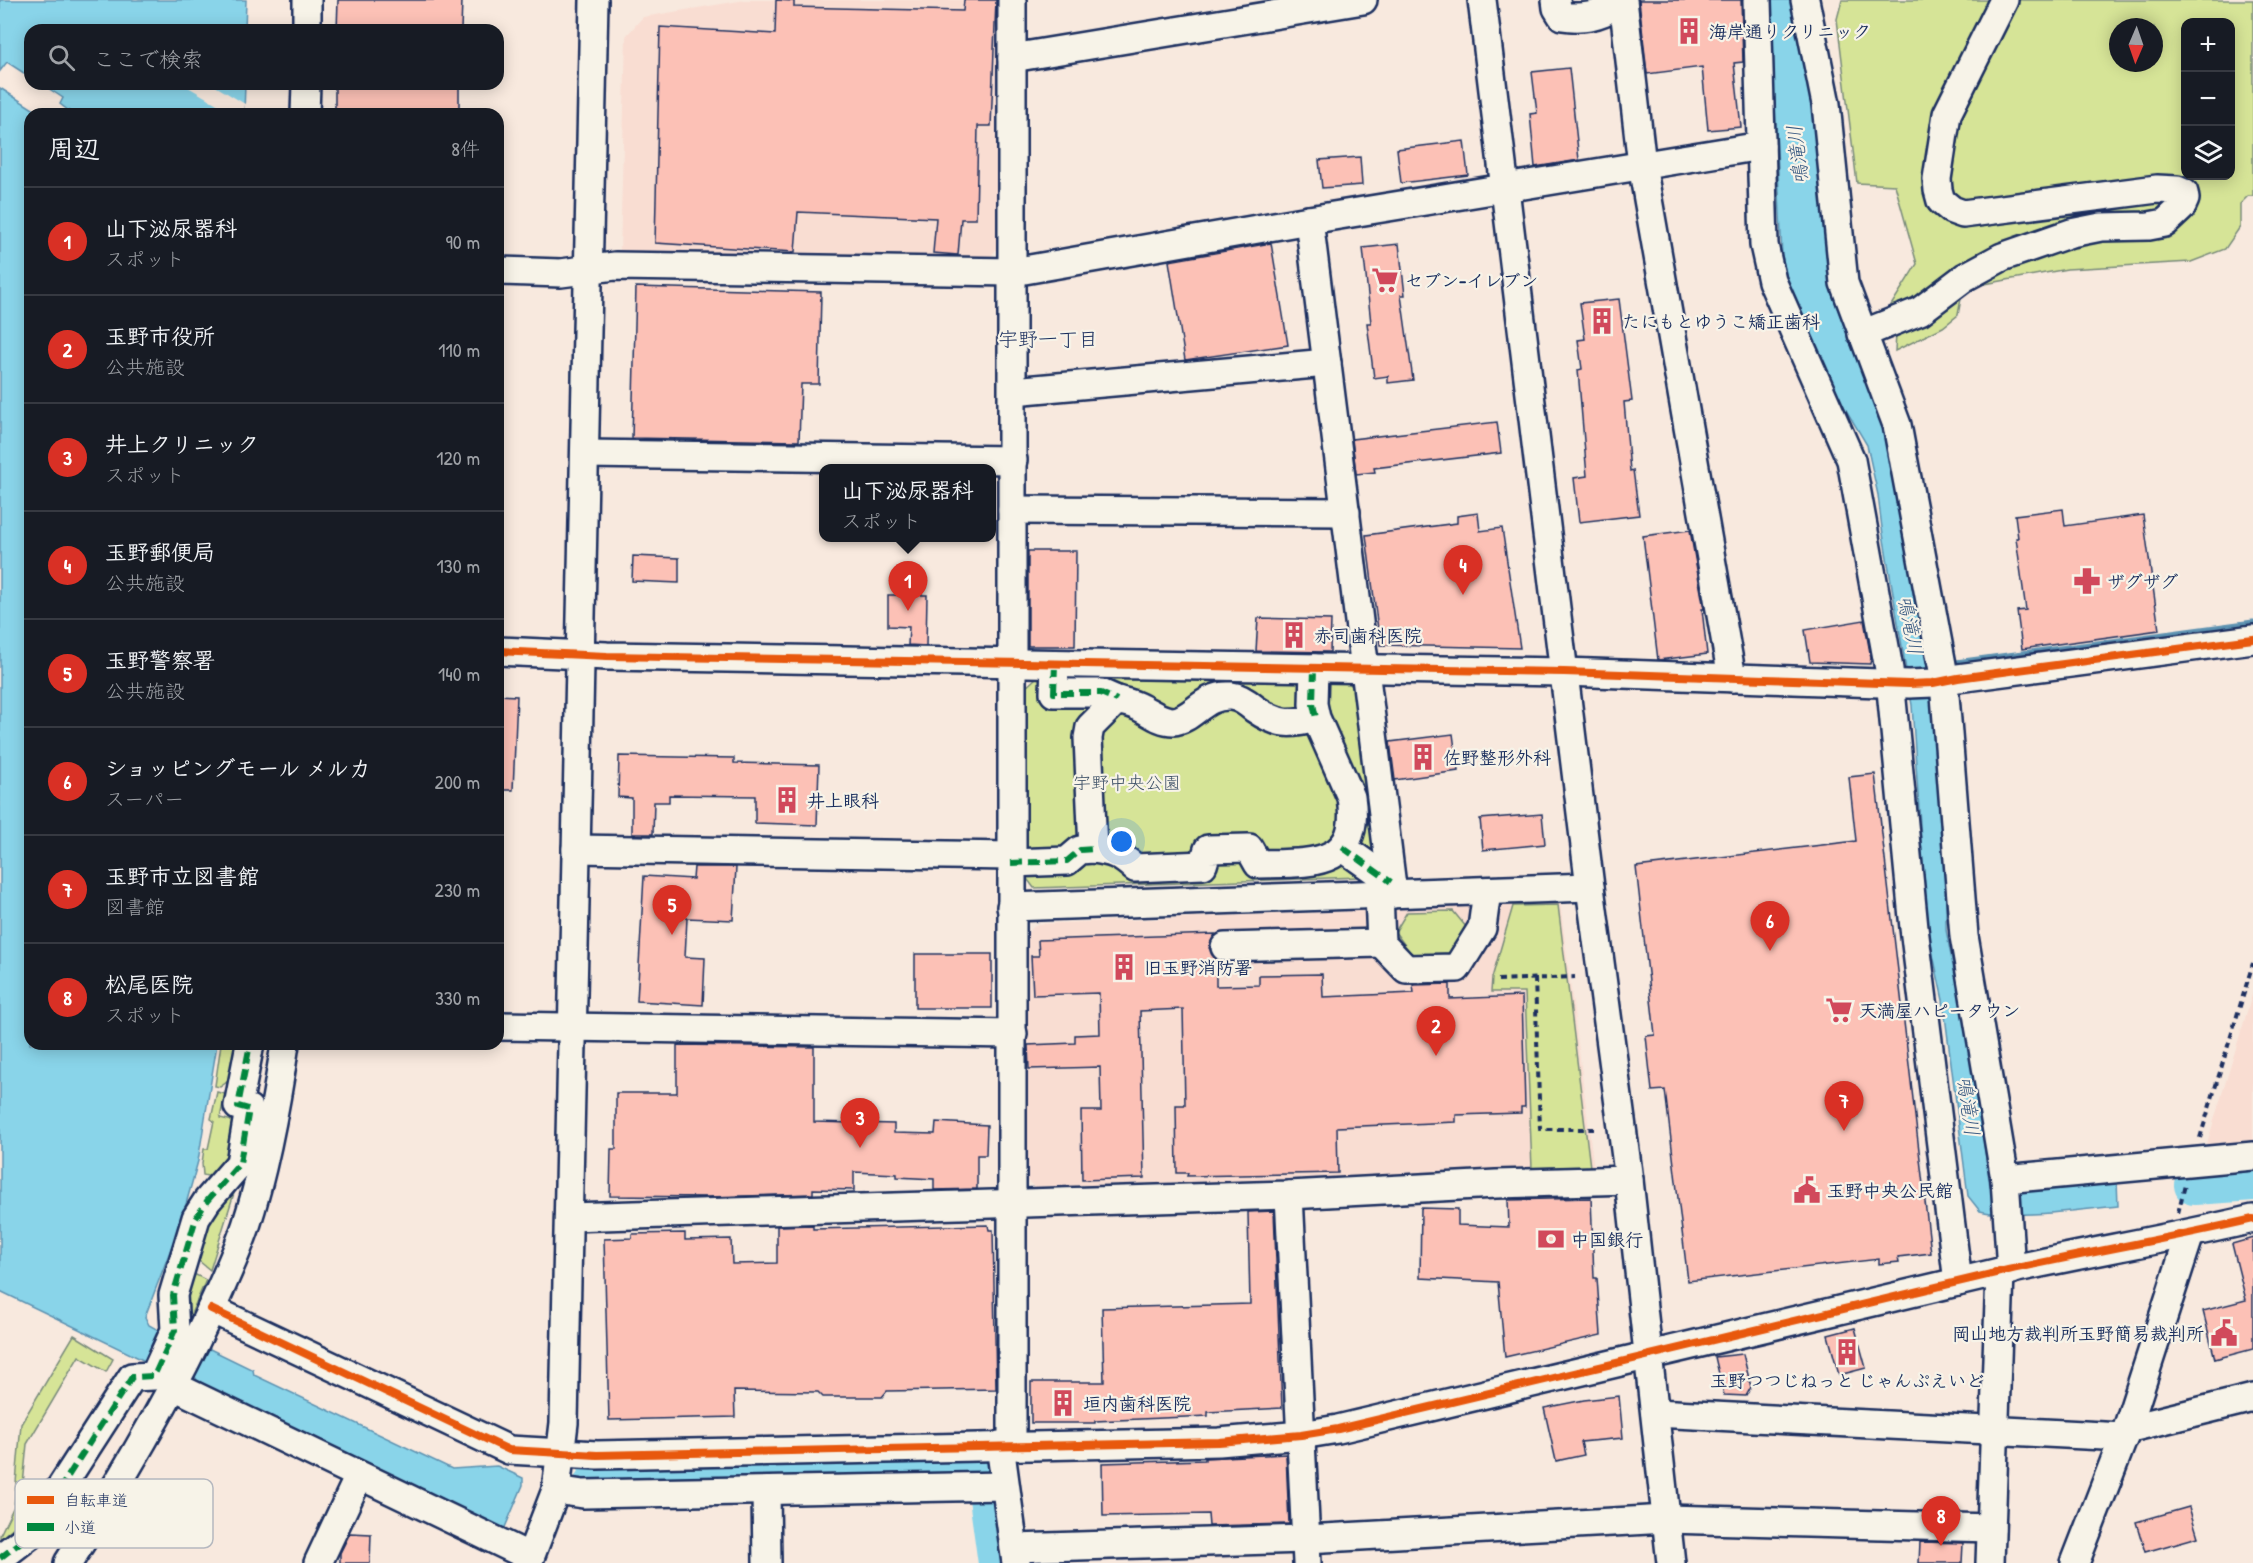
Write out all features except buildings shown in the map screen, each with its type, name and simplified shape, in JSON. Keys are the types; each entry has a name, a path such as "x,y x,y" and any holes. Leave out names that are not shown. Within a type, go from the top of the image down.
{"street":[{"path":"307,0 307,24"},
{"path":"66,1479 132,1377 154,1376 170,1378 194,1394 529,1560 556,1490 562,1454 569,1217 594,0"},
{"path":"1012,0 1013,1203 1006,1445 993,1486 1015,1556 1306,1551 1667,1519 1991,1528"},
{"path":"1012,58 1363,0"},
{"path":"1482,0 1590,887 1629,1180 1671,1563"},
{"path":"1556,0 1557,8 1562,16 1571,17 1597,15 1603,12 1608,0"},
{"path":"1623,0 1642,165 1732,678"},
{"path":"1757,0 1764,245 1772,281 1851,460 1919,683 1914,928 1958,1282"},
{"path":"1805,0 1826,104 1844,283 1897,425 1919,683 2005,1182 2006,1271 1994,1430 1990,1563"},
{"path":"1862,334 1920,311 1965,277 2002,256 2071,233 2101,227 2150,226 2165,222 2181,208 2186,199 2184,193 2177,190 2157,189 1963,214 1952,210 1941,201 1937,179 1947,114 2004,0"},
{"path":"305,108 306,90"},
{"path":"504,271 561,273 615,266 1013,272 1505,187 1761,146"},
{"path":"1310,220 1365,670 1388,890 1381,943"},
{"path":"1013,391 1327,363"},
{"path":"585,454 1013,460"},
{"path":"1012,510 1346,512"},
{"path":"504,651 1055,664 1564,672 1919,683 2253,639"},
{"path":"1055,664 1054,693 1101,693 1137,705 1166,720 1182,719 1202,704 1221,697 1232,696 1244,700 1263,714 1283,723 1298,723 1316,718"},
{"path":"576,849 1067,861 1080,850 1093,849 1110,851 1122,856 1135,868 1203,865 1208,849 1249,848 1258,864 1309,863 1323,860 1342,847 1354,824 1351,797 1316,718 1313,704 1314,668"},
{"path":"1093,849 1088,738 1090,728 1117,700"},
{"path":"1342,847 1388,890"},
{"path":"1011,907 1388,890 1487,891 1590,887"},
{"path":"1225,947 1381,943 1406,969 1457,968 1482,928 1487,891"},
{"path":"504,1026 1013,1034"},
{"path":"185,1337 173,1295 196,1218 207,1201 240,1163 249,1109 238,1106 249,1050"},
{"path":"121,1479 135,1456 170,1378 185,1337 211,1309 237,1248 260,1177 270,1134 284,1050"},
{"path":"2005,1182 2253,1156"},
{"path":"569,1217 1289,1195 1496,1184 1629,1180"},
{"path":"1289,1195 1306,1551"},
{"path":"211,1309 509,1450 597,1455 1219,1442 1338,1430 1648,1354 1958,1282 2253,1219"},
{"path":"2076,1563 2126,1433 2190,1234"},
{"path":"1655,1413 1994,1430 2126,1433 2253,1398"},
{"path":"318,1563 359,1476"},
{"path":"556,1490 583,1494 993,1486"},
{"path":"766,1492 767,1563"},
{"path":"0,1558 15,1546"},
{"path":"68,1563 77,1548"}],"path":[{"path":"1498,980 1575,976"},
{"path":"1535,978 1540,1129 1594,1129"}],"shaded area":[{"path":"745,0 1000,0 997,248 989,259 620,253 626,36 643,17"},
{"path":"1560,902 1594,1169 1034,1187 1024,1177 1024,936 1037,924"},
{"path":"2253,992 2253,1146 2205,1150"}],"green space":[{"path":"1842,0 2253,0 2253,196 2248,196 2240,204 2240,227 2225,249 2191,262 2067,269 1963,288 1958,315 1943,327 1895,351 1896,334 1890,307 1917,264 1895,185 1857,183 1837,19"},
{"name":"宇野中央公園","path":"1036,678 1349,682 1356,693 1377,854 1361,877 1034,888 1025,876 1023,690"},
{"path":"1558,905 1590,1167 1532,1169 1525,992 1491,992 1492,978 1513,906"},
{"path":"1453,911 1467,928 1453,953 1412,955 1395,932 1407,912"},
{"path":"220,1050 243,1050 238,1074 220,1087 215,1086"},
{"path":"217,1092 225,1094 220,1118 241,1123 233,1164 215,1178 203,1175 202,1163 204,1149 208,1149 214,1121 211,1119"},
{"path":"240,1174 210,1270 194,1257 197,1232"},
{"path":"189,1275 196,1275 206,1280 182,1334"},
{"path":"74,1335 113,1359 106,1372 79,1356 27,1444 24,1479 16,1479 21,1424"},
{"path":"15,1494 15,1526 0,1539 0,1535 14,1506"}],"water":[{"path":"0,0 246,0 245,24 24,24 24,73 7,62 0,71"},
{"path":"1770,0 1791,0 1811,102 1831,291 1882,426 1894,465 1932,658 1946,868 1946,930 1958,982 1990,1186 2022,1187 2117,1180 2118,1206 2048,1213 1994,1213 1980,1211 1968,1196 1943,1000 1927,928 1912,705 1878,495 1867,445 1843,405 1789,288 1782,256"},
{"path":"0,88 32,108 24,108 24,1050 216,1050 198,1161 181,1222 145,1317 149,1325 160,1331 153,1353 149,1352 145,1361 0,1291"},
{"path":"51,90 245,90 244,108 65,108 60,104 63,98"},
{"path":"171,1330 253,1370 254,1375 452,1469 497,1466 523,1478 523,1485 503,1532 200,1386"}],"pier":[{"path":"193,90 222,90 245,104 245,108 224,108"}],"waterway":[{"path":"1956,663 2253,623"},
{"name":"鳴滝川","path":"2194,1185 2253,1181"},
{"path":"594,1483 601,1484 614,1480 985,1469 998,1563"}],"marked path":[{"path":"1055,664 1054,693 1101,693 1117,700"},
{"path":"1314,668 1313,704 1316,718"},
{"path":"1342,847 1391,882"},
{"path":"1011,863 1067,861 1080,850 1093,849"},
{"path":"66,1479 132,1377 154,1376 175,1330 173,1295 196,1218 207,1201 240,1163 249,1109 238,1106 249,1050"},
{"path":"0,1558 15,1546"}],"cycle path":[{"path":"504,651 607,656 1564,672 1909,684 1933,683 2253,639"},
{"path":"211,1309 509,1450 597,1455 1219,1442 1301,1435 1338,1429 1924,1289 2253,1219"}],"place":[{"name":"海岸通りクリニック","path":"1689,31"},
{"name":"セブン-イレブン","path":"1385,280"},
{"name":"たにもとゆうこ矯正歯科","path":"1602,321"},
{"name":"ザグザグ","path":"2087,581"},
{"name":"玉野郵便局","path":"1463,595"},
{"name":"山下泌尿器科","path":"908,611"},
{"name":"赤司歯科医院","path":"1294,635"},
{"name":"佐野整形外科","path":"1423,757"},
{"name":"井上眼科","path":"787,800"},
{"name":"玉野警察署","path":"672,935"},
{"name":"ショッピングモール メルカ","path":"1770,951"},
{"name":"旧玉野消防署","path":"1124,967"},
{"name":"天満屋ハピータウン","path":"1839,1010"},
{"name":"玉野市役所","path":"1436,1056"},
{"name":"玉野市立図書館","path":"1844,1131"},
{"name":"井上クリニック","path":"860,1148"},
{"name":"玉野中央公民館","path":"1807,1190"},
{"name":"中国銀行","path":"1551,1239"},
{"name":"岡山地方裁判所玉野簡易裁判所","path":"2224,1333"},
{"name":"玉野つつじねっと じゃんぷえいど","path":"1847,1352"},
{"name":"垣内歯科医院","path":"1063,1403"},
{"name":"松尾医院","path":"1941,1546"}],"district":[{"name":"宇野一丁目","path":"1048,338"}]}
